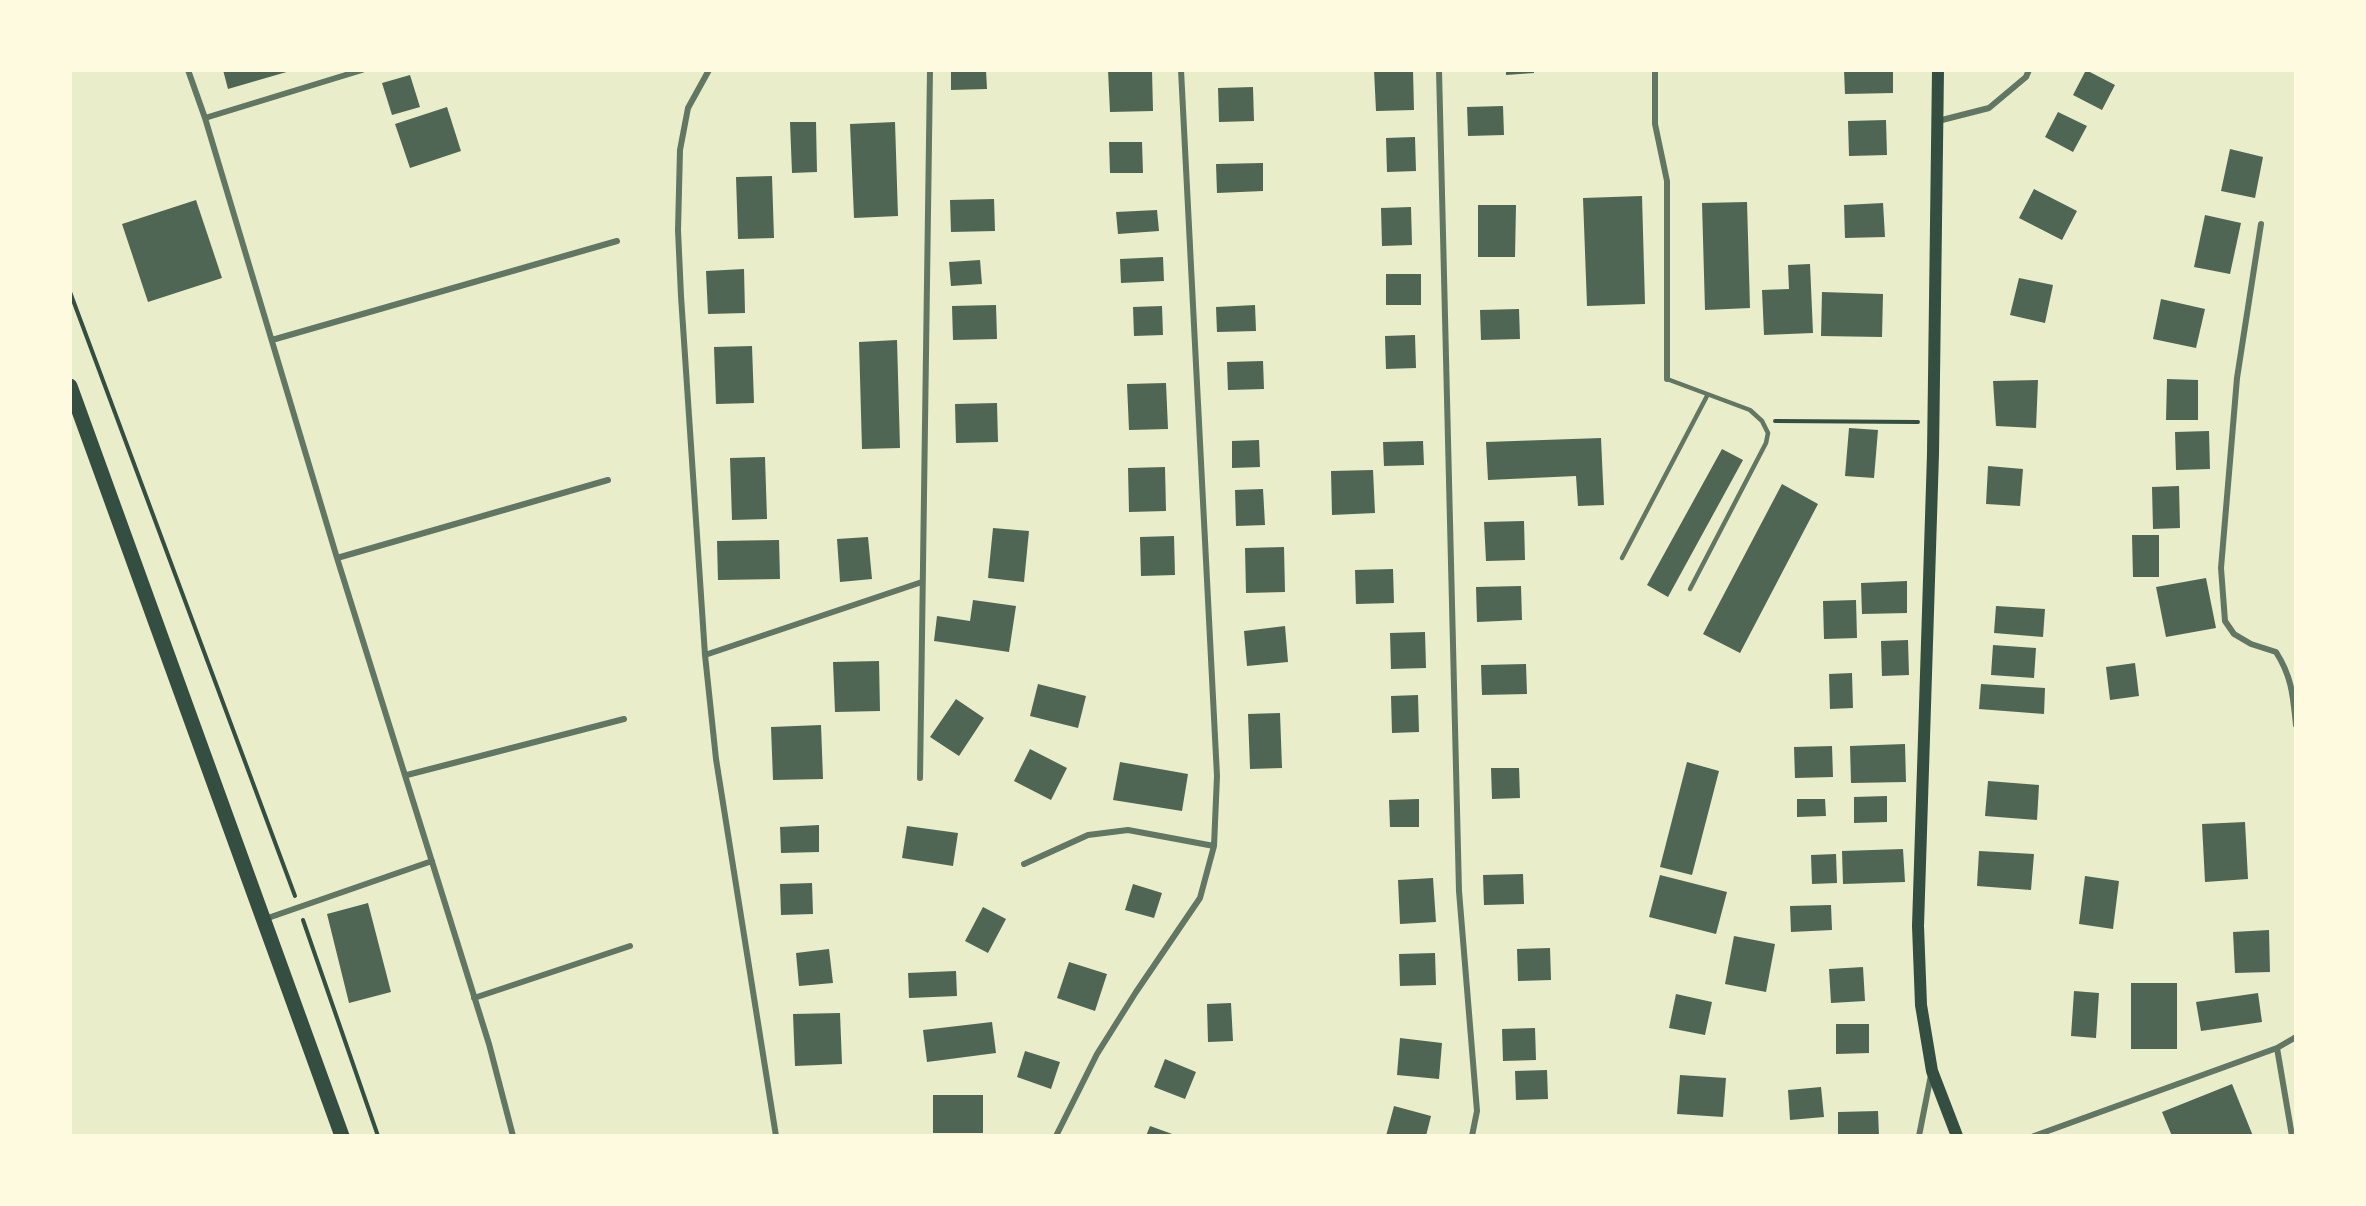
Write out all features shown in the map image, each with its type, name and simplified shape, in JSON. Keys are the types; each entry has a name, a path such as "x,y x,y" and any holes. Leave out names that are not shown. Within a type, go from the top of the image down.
{"main road":[{"path":"1938,70 1933,423 1918,926 1921,1005 1932,1071 1957,1136"},
{"path":"70,386 342,1136"}],"street":[{"path":"188,70 205,118 337,558 474,998 513,1136"},
{"path":"205,118 362,70"},
{"path":"709,70 688,108 681,150 678,210 681,296 705,655 716,759 776,1136"},
{"path":"920,778 930,70"},
{"path":"1056,1136 1096,1054 1200,898 1214,846 1217,776 1181,70"},
{"path":"1439,70 1459,891 1477,1111 1473,1136"},
{"path":"1655,70 1655,124 1667,181 1667,379"},
{"path":"1938,121 1989,108 2026,77 2029,70"},
{"path":"2261,224 2237,378 2221,568 2225,621 2234,634 2251,644 2276,652 2288,670 2293,693 2295,725"},
{"path":"272,340 617,241"},
{"path":"337,558 608,480"},
{"path":"705,655 922,582"},
{"path":"406,775 624,719"},
{"path":"1024,864 1088,835 1128,830 1214,846"},
{"path":"264,919 432,861"},
{"path":"474,998 630,946"},
{"path":"2034,1136 2277,1048 2295,1037"},
{"path":"2277,1048 2292,1136"},
{"path":"1919,1136 1932,1071"}],"lane":[{"path":"1667,379 1707,396 1750,410 1762,420 1768,433 1766,442 1690,589"},
{"path":"1622,558 1707,396"}],"path":[{"path":"70,292 299,907 378,1136"},
{"path":"1762,420 1933,423"}],"building":[{"path":"223,70 289,70 290,71 228,89"},
{"path":"951,70 986,70 987,89 951,90"},
{"path":"1108,70 1152,70 1153,111 1110,112"},
{"path":"1374,70 1413,70 1414,110 1376,111"},
{"path":"1506,70 1534,70 1534,73 1506,75"},
{"path":"1844,70 1893,70 1893,93 1845,94"},
{"path":"2086,70 2115,85 2102,110 2073,95"},
{"path":"410,75 420,107 392,115 382,83"},
{"path":"1253,87 1254,121 1219,122 1218,88"},
{"path":"1503,106 1504,135 1468,136 1467,107"},
{"path":"447,107 461,151 410,168 395,124"},
{"path":"2058,112 2087,126 2073,152 2045,137"},
{"path":"1886,120 1887,155 1849,156 1848,121"},
{"path":"790,122 816,122 817,172 792,173"},
{"path":"895,122 898,216 854,218 850,124"},
{"path":"1415,137 1416,171 1387,172 1386,138"},
{"path":"1109,142 1142,142 1143,173 1110,173"},
{"path":"2230,149 2263,157 2255,198 2221,191"},
{"path":"1263,163 1263,191 1217,193 1216,164"},
{"path":"772,176 774,238 738,239 736,177"},
{"path":"2034,189 2077,211 2062,240 2019,218"},
{"path":"1642,196 1645,304 1587,306 1583,198"},
{"path":"994,199 995,231 951,232 950,200"},
{"path":"196,200 222,278 148,302 122,224"},
{"path":"1747,202 1750,308 1705,310 1702,203"},
{"path":"1883,203 1885,237 1845,238 1844,205"},
{"path":"1478,205 1516,205 1515,257 1478,257"},
{"path":"1411,207 1412,245 1382,246 1381,208"},
{"path":"1157,210 1159,231 1118,234 1116,212"},
{"path":"2205,215 2241,223 2230,274 2194,267"},
{"path":"1163,257 1164,281 1121,283 1120,259"},
{"path":"980,260 982,284 951,286 949,262"},
{"path":"1810,264 1813,333 1764,335 1762,290 1789,289 1788,265"},
{"path":"744,269 745,313 708,314 706,271"},
{"path":"1386,274 1421,274 1421,305 1386,305"},
{"path":"2019,278 2053,285 2045,323 2010,315"},
{"path":"1822,292 1883,294 1882,337 1821,336"},
{"path":"2161,299 2205,309 2196,348 2153,339"},
{"path":"996,305 997,339 953,340 952,306"},
{"path":"1255,305 1256,331 1217,332 1216,307"},
{"path":"1162,306 1163,335 1134,336 1133,307"},
{"path":"1519,309 1520,339 1481,340 1480,310"},
{"path":"1415,335 1416,368 1386,369 1385,336"},
{"path":"897,340 900,448 862,449 859,342"},
{"path":"752,346 754,403 716,404 714,347"},
{"path":"1263,361 1264,389 1228,390 1227,362"},
{"path":"2167,379 2198,380 2198,420 2166,420"},
{"path":"2038,380 2036,428 1996,426 1993,381"},
{"path":"1166,383 1168,429 1129,430 1127,384"},
{"path":"997,403 998,442 956,443 955,404"},
{"path":"1849,428 1878,430 1874,478 1845,476"},
{"path":"2209,431 2210,469 2176,470 2175,432"},
{"path":"1601,438 1604,505 1578,506 1576,476 1488,480 1486,442"},
{"path":"1259,440 1260,467 1232,468 1232,441"},
{"path":"1423,441 1424,465 1384,466 1383,442"},
{"path":"1722,449 1743,460 1668,597 1647,585"},
{"path":"765,457 767,519 732,520 730,458"},
{"path":"1988,466 2023,469 2020,506 1986,504"},
{"path":"1165,467 1166,511 1129,512 1128,468"},
{"path":"1373,470 1375,513 1332,515 1331,471"},
{"path":"1782,484 1818,504 1740,653 1703,634"},
{"path":"2179,486 2180,528 2153,529 2152,487"},
{"path":"1263,489 1265,525 1236,526 1235,490"},
{"path":"1524,521 1525,560 1486,561 1484,522"},
{"path":"993,528 1029,531 1024,582 988,578"},
{"path":"2132,535 2159,535 2159,577 2133,577"},
{"path":"1174,536 1175,575 1141,576 1140,537"},
{"path":"868,537 872,579 840,582 837,539"},
{"path":"779,540 780,579 718,580 717,541"},
{"path":"1284,547 1285,592 1246,593 1245,548"},
{"path":"1393,569 1394,603 1356,604 1355,570"},
{"path":"2206,578 2216,628 2166,637 2156,587"},
{"path":"1907,581 1907,613 1862,614 1861,583"},
{"path":"1521,586 1522,620 1477,622 1476,587"},
{"path":"973,600 1016,606 1009,652 934,641 937,616 970,621"},
{"path":"1856,600 1857,638 1824,639 1823,601"},
{"path":"1996,606 2045,609 2043,637 1994,633"},
{"path":"1285,626 1288,662 1247,666 1244,631"},
{"path":"1425,632 1426,668 1391,669 1390,633"},
{"path":"1908,640 1909,675 1882,676 1881,641"},
{"path":"1993,645 2036,648 2034,678 1991,675"},
{"path":"879,661 880,711 835,712 833,662"},
{"path":"2135,663 2139,696 2110,700 2106,667"},
{"path":"1526,664 1527,694 1482,695 1481,665"},
{"path":"1852,673 1853,708 1830,709 1829,674"},
{"path":"1038,684 1086,696 1078,728 1030,716"},
{"path":"1981,684 2045,688 2044,714 1979,709"},
{"path":"1418,695 1419,732 1392,733 1391,696"},
{"path":"956,699 984,718 959,756 930,737"},
{"path":"1280,713 1282,768 1250,769 1248,714"},
{"path":"821,725 823,779 773,780 771,727"},
{"path":"1905,744 1906,782 1851,783 1850,746"},
{"path":"1832,746 1833,777 1795,778 1794,747"},
{"path":"1030,749 1067,768 1051,800 1014,781"},
{"path":"1120,762 1188,774 1182,811 1113,800"},
{"path":"1687,762 1719,771 1692,875 1660,867"},
{"path":"1491,768 1519,768 1520,798 1492,799"},
{"path":"1988,781 2039,785 2037,820 1985,816"},
{"path":"1887,796 1887,822 1854,823 1854,797"},
{"path":"1419,799 1419,827 1390,827 1389,800"},
{"path":"1797,799 1825,799 1826,816 1797,817"},
{"path":"2245,822 2248,879 2205,882 2202,824"},
{"path":"819,825 819,852 781,853 780,827"},
{"path":"907,826 958,833 953,866 902,858"},
{"path":"1903,849 1905,882 1843,884 1842,851"},
{"path":"1979,851 2034,854 2031,890 1977,886"},
{"path":"1836,854 1837,883 1812,884 1811,855"},
{"path":"1523,874 1524,904 1484,905 1483,875"},
{"path":"1660,875 1727,892 1716,934 1649,917"},
{"path":"2085,876 2119,881 2113,929 2079,924"},
{"path":"1433,878 1436,922 1400,924 1398,880"},
{"path":"812,883 813,914 781,915 780,884"},
{"path":"1133,884 1162,893 1154,918 1125,910"},
{"path":"368,903 391,992 349,1003 327,914"},
{"path":"1831,905 1832,930 1791,932 1790,906"},
{"path":"983,907 1006,919 988,953 965,941"},
{"path":"2269,930 2270,972 2235,973 2233,932"},
{"path":"1734,936 1775,944 1766,992 1725,984"},
{"path":"1550,948 1551,980 1518,981 1517,949"},
{"path":"829,949 833,983 799,986 796,953"},
{"path":"1435,953 1436,985 1400,986 1399,954"},
{"path":"1069,962 1107,974 1095,1011 1057,998"},
{"path":"1863,967 1865,1001 1831,1003 1829,969"},
{"path":"956,971 957,996 909,998 908,973"},
{"path":"2131,983 2177,983 2177,1049 2131,1049"},
{"path":"2074,991 2099,993 2096,1038 2071,1036"},
{"path":"2258,993 2262,1022 2201,1031 2196,1002"},
{"path":"1676,994 1712,1002 1705,1035 1669,1028"},
{"path":"1231,1003 1233,1041 1208,1042 1207,1004"},
{"path":"840,1013 842,1064 795,1066 793,1014"},
{"path":"992,1022 996,1053 927,1062 923,1030"},
{"path":"1836,1024 1869,1024 1869,1053 1836,1054"},
{"path":"1535,1028 1536,1060 1503,1061 1502,1029"},
{"path":"1400,1038 1442,1043 1439,1079 1397,1075"},
{"path":"1025,1051 1060,1062 1051,1089 1017,1077"},
{"path":"1165,1059 1196,1072 1185,1099 1154,1087"},
{"path":"1547,1070 1548,1099 1516,1100 1515,1071"},
{"path":"1680,1075 1726,1078 1723,1117 1677,1114"},
{"path":"2232,1084 2253,1136 2172,1136 2162,1112"},
{"path":"1821,1087 1824,1117 1790,1120 1788,1090"},
{"path":"933,1095 983,1095 983,1133 933,1133"},
{"path":"1394,1106 1431,1116 1426,1136 1386,1136"},
{"path":"1878,1111 1879,1136 1838,1136 1838,1112"},
{"path":"1150,1126 1175,1135 1175,1136 1146,1136"}]}
